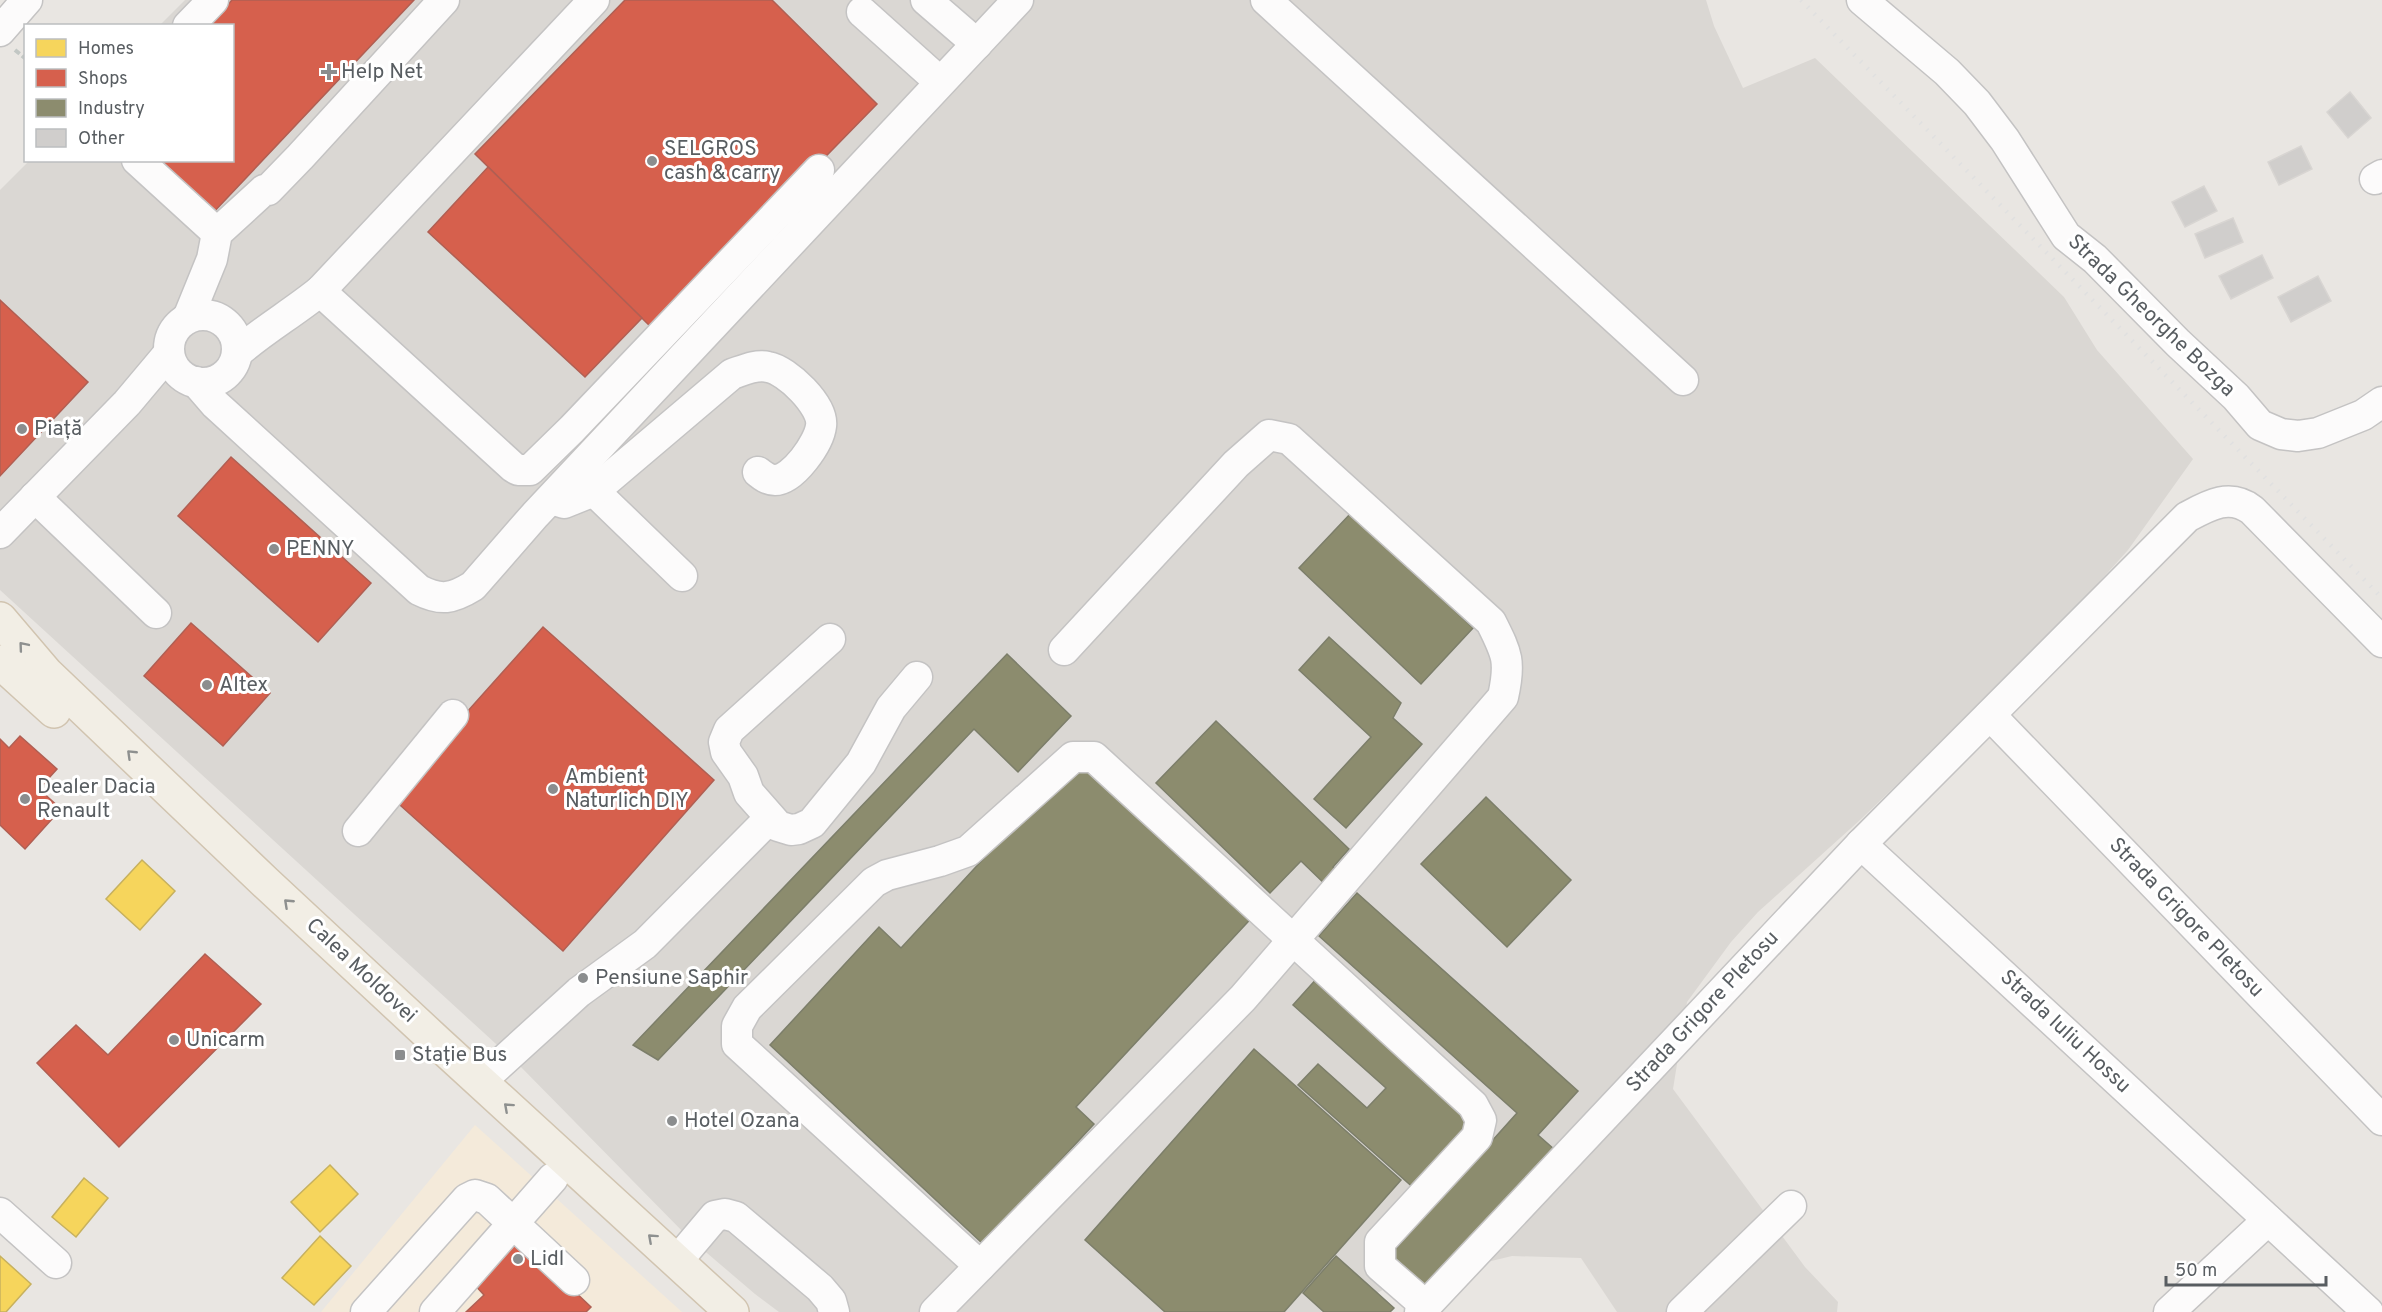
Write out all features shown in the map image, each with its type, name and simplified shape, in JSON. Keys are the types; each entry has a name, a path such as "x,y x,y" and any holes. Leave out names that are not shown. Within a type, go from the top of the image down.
{"main road":[{"name":"Calea Moldovei","path":"0,619 46,673 480,1082 732,1312"},
{"name":"Calea Moldovei","path":"0,662 414,1050 698,1312"}],"street":[{"path":"0,31 27,0"},
{"path":"190,24 213,0"},
{"path":"444,0 300,157 267,190 264,190 214,246 205,350 240,425 419,590 432,596 446,598 460,594 474,586 551,499 1018,0"},
{"path":"0,533 127,403 205,350 280,320 320,291 594,0"},
{"path":"926,0 977,44"},
{"path":"1266,0 1683,380"},
{"name":"Strada Gheorghe Bozga","path":"1862,0 1947,72 1977,103 2005,140 2066,236 2096,259 2178,343 2236,397 2260,425 2281,434 2298,436 2318,433 2363,415 2382,402"},
{"path":"862,12 940,82"},
{"path":"139,162 214,246"},
{"path":"320,291 513,467 518,470 530,470 572,429 819,170"},
{"path":"551,499 564,503 594,490 732,374 759,366 771,367 789,378 807,394 817,408 821,426 813,445 792,472 777,480 767,479 758,472"},
{"path":"935,1312 1243,998 1503,697 1508,673 1504,650 1491,622 1289,440 1269,435 1236,464 1064,650"},
{"path":"594,490 682,576"},
{"path":"34,497 156,613"},
{"name":"Strada Grigore Pletosu","path":"1423,1309 1861,844 2187,517 2209,504 2230,500 2243,503 2382,642"},
{"path":"830,639 729,730 724,742 726,752 744,776 749,793 778,826 791,830 812,823 861,764 891,708 917,677"},
{"path":"358,831 453,715"},
{"name":"Strada Grigore Pletosu","path":"1990,715 2382,1120"},
{"path":"980,1266 737,1044 737,1026 747,1008 874,882 887,875 968,851 1073,757 1094,758 1473,1105 1481,1120 1477,1137 1380,1242 1380,1266 1423,1309"},
{"path":"480,1082 579,992 645,944 770,818"},
{"name":"Strada Iuliu Hossu","path":"1861,844 2368,1312"},
{"path":"435,1312 553,1178"},
{"path":"366,1312 466,1199 475,1195 487,1198 574,1280"},
{"path":"1682,1312 1791,1206"},
{"path":"0,1213 56,1263"},
{"path":"677,1260 715,1216 725,1214 736,1217 820,1288 831,1301 834,1312"},
{"path":"2169,1312 2268,1220"}],"shaded area":[{"path":"185,0 1706,0 1714,26 1743,88 1815,58 2064,297 2097,350 2193,459 2128,550 2048,639 1860,820 1758,912 1731,942 1687,1002 1673,1089 1805,1267 1838,1302 1837,1312 1617,1312 1581,1258 1512,1256 1392,1285 1342,1312 779,1312 755,1294 687,1236 519,1065 0,590 0,190 28,162 234,162 234,24 161,24"},
{"path":"475,1125 682,1312 321,1312"}],"building: Homes":[{"path":"142,860 175,891 140,930 106,899"},
{"path":"330,1165 358,1194 320,1232 291,1202"},
{"path":"84,1178 108,1198 76,1237 52,1217"},
{"path":"320,1236 351,1266 314,1305 282,1278"},
{"path":"0,1256 31,1284 6,1312 0,1312"}],"building: Shops":[{"path":"232,0 414,0 211,215 156,162 234,162 234,24 210,24"},
{"name":"SELGROS cash & carry","path":"625,0 772,0 877,104 655,331 475,154"},
{"path":"488,167 642,318 585,377 428,232"},
{"name":"Piață","path":"0,300 88,382 0,476"},
{"name":"PENNY","path":"231,457 371,583 318,642 178,516"},
{"name":"Altex","path":"191,623 270,693 223,746 144,676"},
{"name":"Ambient Naturlich DIY","path":"543,627 714,780 563,951 391,797"},
{"name":"Dealer Dacia Renault","path":"20,736 57,769 39,789 61,809 25,849 0,825 0,739 9,748"},
{"name":"Unicarm","path":"205,954 261,1004 119,1147 37,1063 76,1025 108,1055"},
{"name":"Lidl","path":"516,1236 591,1307 586,1312 466,1312 484,1295 473,1283"}],"building: Industry":[{"path":"1351,513 1473,628 1421,684 1299,568"},
{"path":"1329,637 1401,703 1393,718 1422,744 1346,828 1314,799 1371,737 1299,670"},
{"path":"1007,654 1071,716 1018,772 974,729 658,1060 633,1045"},
{"path":"1216,721 1349,849 1333,867 1344,873 1329,888 1301,861 1270,893 1156,783"},
{"path":"1085,749 1258,911 1076,1107 1094,1124 983,1244 770,1045 879,927 901,948"},
{"path":"1486,797 1571,880 1507,947 1421,864"},
{"path":"1357,893 1578,1091 1538,1135 1555,1150 1430,1290 1390,1255 1517,1113 1319,936"},
{"path":"1319,976 1479,1121 1417,1191 1298,1085 1318,1064 1367,1108 1386,1088 1293,1005"},
{"path":"1254,1049 1401,1180 1284,1312 1165,1312 1085,1240"},
{"path":"1336,1256 1394,1308 1390,1312 1324,1312 1303,1293"}],"building: Other":[{"path":"2350,92 2371,118 2348,138 2327,112"},
{"path":"2301,146 2312,169 2279,185 2268,162"},
{"path":"2204,186 2217,211 2185,227 2172,202"},
{"path":"2233,218 2243,242 2205,258 2195,234"},
{"path":"2262,255 2273,278 2231,299 2219,276"},
{"path":"2318,276 2331,301 2291,322 2278,297"}],"railway":[{"path":"1801,0 2382,598"}],"place":[{"name":"Help Net","path":"329,72"},
{"name":"SELGROS cash & carry","path":"652,161"},
{"name":"Piață","path":"22,429"},
{"name":"PENNY","path":"274,549"},
{"name":"Altex","path":"207,685"},
{"name":"Ambient Naturlich DIY","path":"553,789"},
{"name":"Dealer Dacia Renault","path":"25,799"},
{"name":"Pensiune Saphir","path":"583,978"},
{"name":"Unicarm","path":"174,1040"},
{"name":"Stație Bus","path":"400,1055"},
{"name":"Hotel Ozana","path":"672,1121"},
{"name":"Lidl","path":"518,1259"}]}
